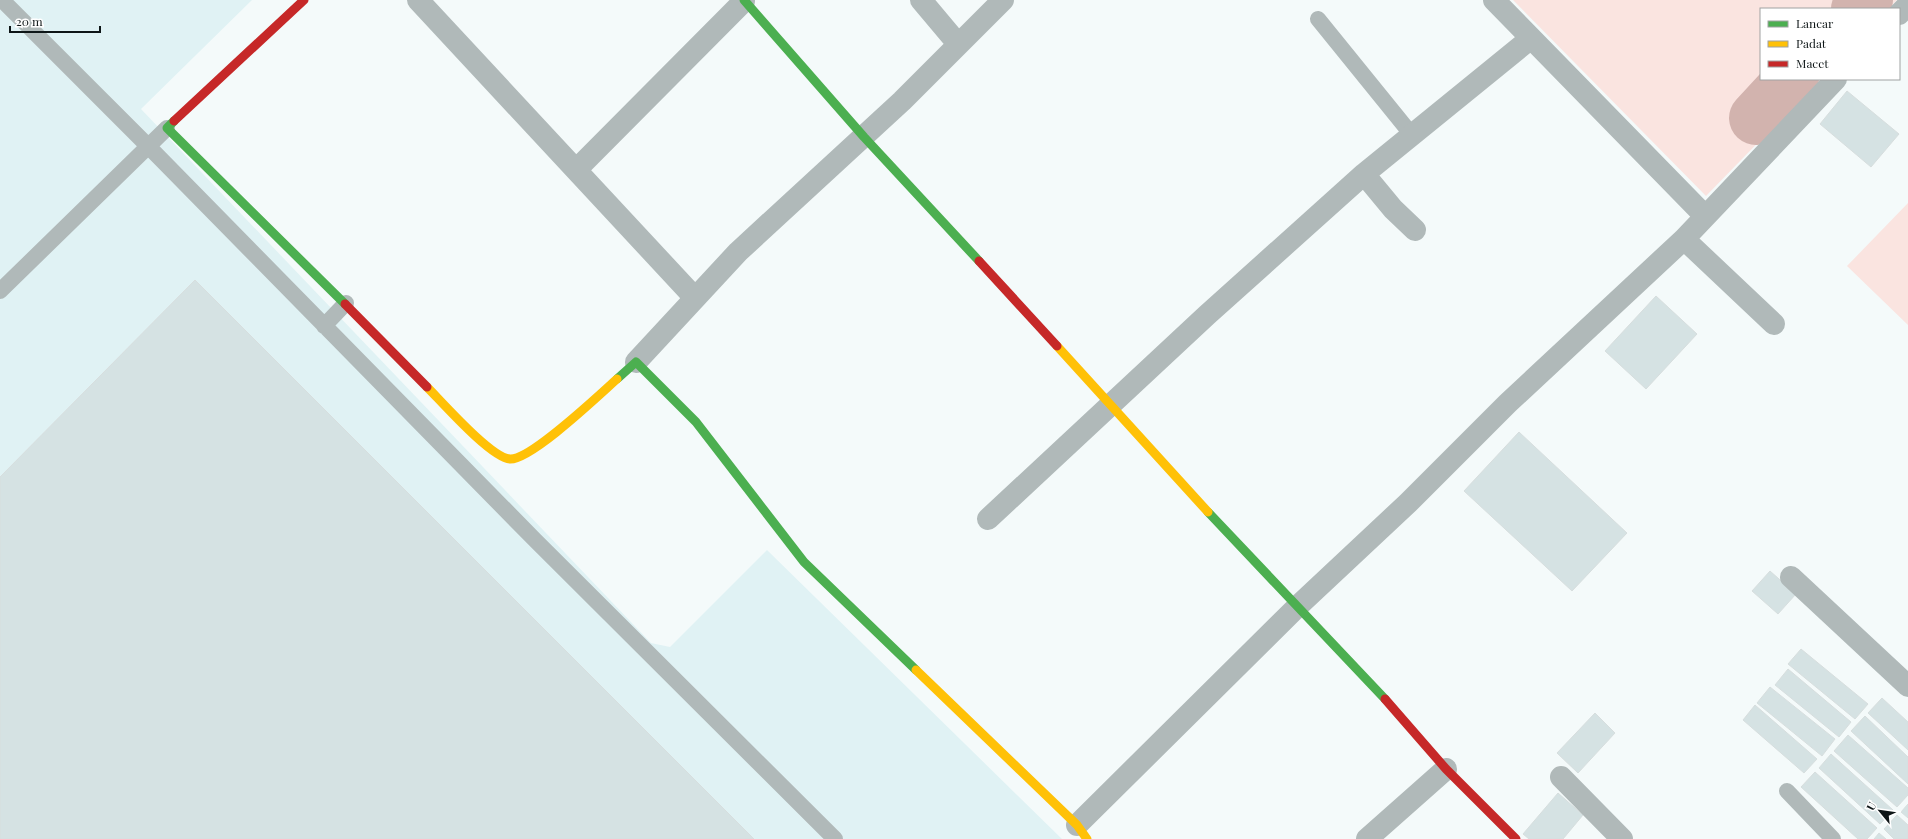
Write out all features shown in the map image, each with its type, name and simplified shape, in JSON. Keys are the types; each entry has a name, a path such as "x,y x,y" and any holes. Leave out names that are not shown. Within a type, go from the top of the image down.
{"street":[{"path":"304,0 167,128 346,303 486,445 501,456 510,459 518,458 540,445 636,362 738,252 864,137 1003,0"},
{"path":"418,0 695,298"},
{"path":"576,170 744,0 864,137 1255,562 1375,688 1446,769 1516,839"},
{"path":"921,0 958,44"},
{"path":"1494,0 1705,216"},
{"path":"1900,13 1908,5"},
{"path":"988,519 1111,404 1364,174 1530,38"},
{"path":"636,362 696,422 804,562 1082,832 1298,606 1408,503 1508,403 1684,239 1835,80"},
{"path":"1364,174 1393,209 1414,230"},
{"path":"1684,239 1774,324"},
{"path":"1791,577 1908,686"},
{"path":"1367,839 1446,769"},
{"path":"1561,777 1622,839"}],"lane":[{"path":"2,0 149,147 529,535 835,839"},
{"path":"1318,19 1412,135"},
{"path":"0,292 167,128"},
{"path":"324,326 346,303"},
{"path":"1788,791 1834,839"}],"shaded area":[{"path":"0,0 252,0 141,109 651,643 670,647 767,550 1062,839 0,839"},
{"path":"1513,0 1897,0 1889,8 1760,8 1760,80 1819,80 1706,196"},
{"path":"1908,203 1908,325 1847,266"}],"building":[{"path":"1847,91 1899,134 1871,167 1820,124"},
{"path":"195,280 754,839 0,839 0,477"},
{"path":"1656,296 1697,334 1646,389 1605,351"},
{"path":"1519,432 1627,533 1572,591 1464,491"},
{"path":"1770,571 1796,594 1778,614 1752,591"},
{"path":"1801,649 1868,704 1855,719 1788,664"},
{"path":"1788,669 1851,722 1839,737 1775,685"},
{"path":"1770,687 1835,739 1822,756 1757,703"},
{"path":"1882,698 1908,722 1908,750 1868,713"},
{"path":"1755,705 1817,759 1804,773 1743,720"},
{"path":"1595,713 1615,733 1578,773 1557,753"},
{"path":"1865,716 1908,757 1908,784 1851,731"},
{"path":"1848,735 1908,788 1908,795 1897,807 1834,751"},
{"path":"1831,754 1893,810 1880,824 1819,768"},
{"path":"1815,772 1877,828 1867,839 1858,839 1801,787"},
{"path":"1558,793 1583,815 1563,839 1529,839 1523,834"},
{"path":"1908,804 1908,818 1901,812"},
{"path":"1897,815 1908,825 1908,839 1894,839 1884,829"},
{"path":"1879,833 1886,839 1874,839"}],"waterway":[{"path":"1859,8 1866,0"},
{"path":"1756,118 1791,80"}],"traffic: fast":[{"path":"744,0 864,137 979,261"},
{"path":"174,121 167,128 345,304"},
{"path":"617,379 636,362 696,422 804,562 916,670"},
{"path":"1208,512 1385,699"}],"traffic: slow":[{"path":"1057,346 1208,512"},
{"path":"427,387 479,440 502,456 510,459 520,457 548,438 581,412 617,379"},
{"path":"916,670 1077,825 1087,839"}],"traffic: jam":[{"path":"174,121 304,0"},
{"path":"979,261 1057,346"},
{"path":"345,304 427,387"},
{"path":"1385,699 1446,769 1516,839"}]}
